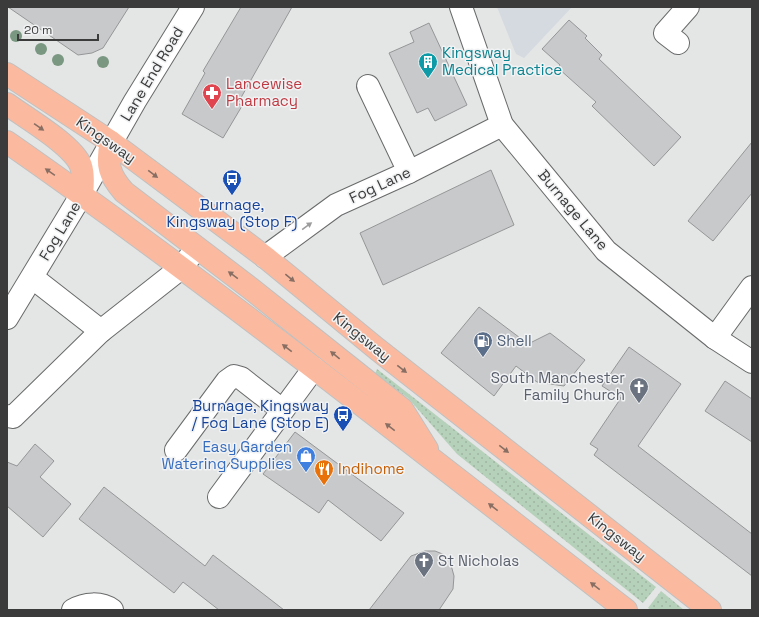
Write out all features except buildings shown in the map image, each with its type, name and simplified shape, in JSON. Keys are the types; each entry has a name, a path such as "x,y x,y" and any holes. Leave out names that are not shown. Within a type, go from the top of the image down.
{"highway":[{"name":"Kingsway","path":"7,74 111,142 265,257 377,349 710,610"},
{"path":"7,104 66,146 76,156 83,174 82,194"},
{"path":"7,142 82,194 182,268 314,368 626,610"},
{"path":"111,142 108,155 109,169 114,180 124,192 250,288 402,409 437,464"},
{"path":"358,374 377,349"}],"street":[{"name":"Lane End Road","path":"111,142 192,7"},
{"name":"Burnage Lane","path":"461,7 502,124 606,251 714,338 752,362"},
{"path":"678,43 665,33 688,7"},
{"path":"368,86 409,172"},
{"name":"Fog Lane","path":"265,257 336,204 409,172 502,124"},
{"name":"Fog Lane","path":"7,318 33,278 111,142"},
{"path":"7,416 13,417 101,331 182,268 196,248"},
{"name":"Fog Lane","path":"33,278 101,331"},
{"path":"714,338 752,287"},
{"path":"218,497 314,368"},
{"path":"176,450 227,381 234,376 241,378 282,410"},
{"path":"76,609 100,604 112,610"}],"shaded area":[{"path":"497,7 572,7 524,58 516,54"}],"green space":[{"path":"377,369 656,587 643,603 457,454 408,398 375,374"},
{"path":"661,591 684,610 651,610 648,608"}],"place":[{"name":"Kingsway Medical Practice","path":"428,79"},
{"name":"Lancewise Pharmacy","path":"212,110"},
{"name":"Burnage, Kingsway (Stop F)","path":"232,196"},
{"name":"Shell","path":"483,358"},
{"name":"South Manchester Family Church","path":"639,404"},
{"name":"Burnage, Kingsway / Fog Lane (Stop E)","path":"343,432"},
{"name":"Easy Garden Watering Supplies","path":"306,473"},
{"name":"Indihome","path":"324,486"},
{"name":"St Nicholas","path":"424,578"}]}
